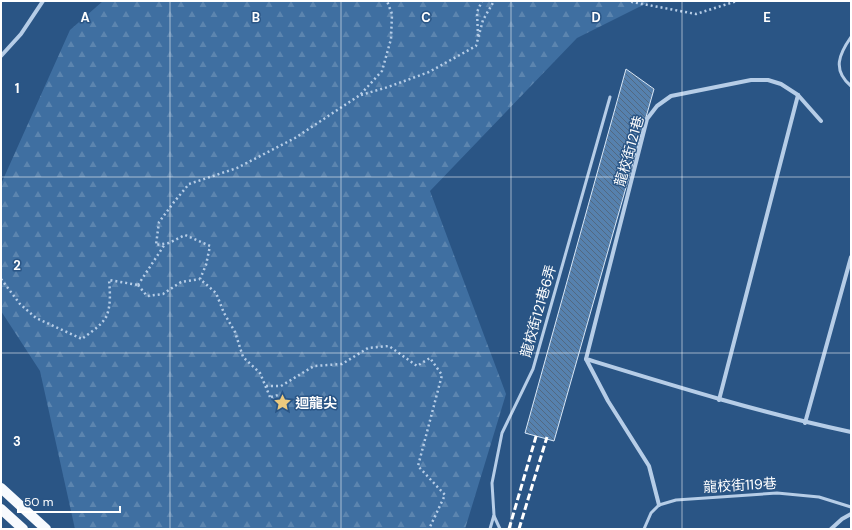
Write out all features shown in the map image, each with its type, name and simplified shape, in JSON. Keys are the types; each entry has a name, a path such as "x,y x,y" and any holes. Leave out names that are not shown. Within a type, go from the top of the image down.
{"main road":[{"path":"1,488 46,529"},
{"path":"1,509 23,529"}],"street":[{"path":"1,56 22,34 43,1"},
{"name":"龍校街121巷","path":"586,359 647,119 657,106 671,96 751,80 768,80 781,84 798,95 821,121"},
{"path":"719,400 798,95"},
{"path":"805,423 851,258"},
{"path":"586,359 719,400 805,423 851,432"},
{"path":"586,359 608,401 649,466 659,505"},
{"path":"831,529 842,519 851,514"}],"lane":[{"path":"851,37 842,50 839,63 840,72 846,82 851,86"},
{"name":"龍校街121巷6弄","path":"490,529 494,515 492,483 502,434 533,369 610,97"},
{"name":"龍校街119巷","path":"659,505 676,500 777,493 819,497 851,507"},
{"path":"644,529 651,513 659,505"},
{"path":"494,515 500,529"}],"path":[{"path":"200,279 206,265 210,246 185,236 169,243 156,245 159,222 189,184 237,168 295,138 360,95 382,71 391,40 392,14 387,1"},
{"path":"478,38 477,12 482,1"},
{"path":"360,95 388,87 429,72 476,46 484,20 494,1"},
{"path":"632,1 696,14 737,1"},
{"path":"138,285 165,244"},
{"path":"1,279 20,304 36,318 82,339 98,326 107,316 110,292 109,280 138,285 147,296 163,294 181,282 200,279"},
{"path":"200,279 216,293 224,313 235,332 243,357 260,373 270,397 278,403"},
{"path":"266,386 281,386 314,366 342,364 368,348 389,346 417,366 430,358 442,375 418,466 445,495 429,529"},
{"path":"270,397 278,395"}],"green space":[{"path":"103,1 651,1 577,38 430,191 506,394 465,529 75,529 40,371 1,311 1,184 70,30"}],"building":[{"path":"626,69 654,89 554,441 525,433"}],"railway":[{"path":"509,529 537,433"},
{"path":"519,529 547,437"}],"place":[{"name":"迴龍尖","path":"282,403"}]}
